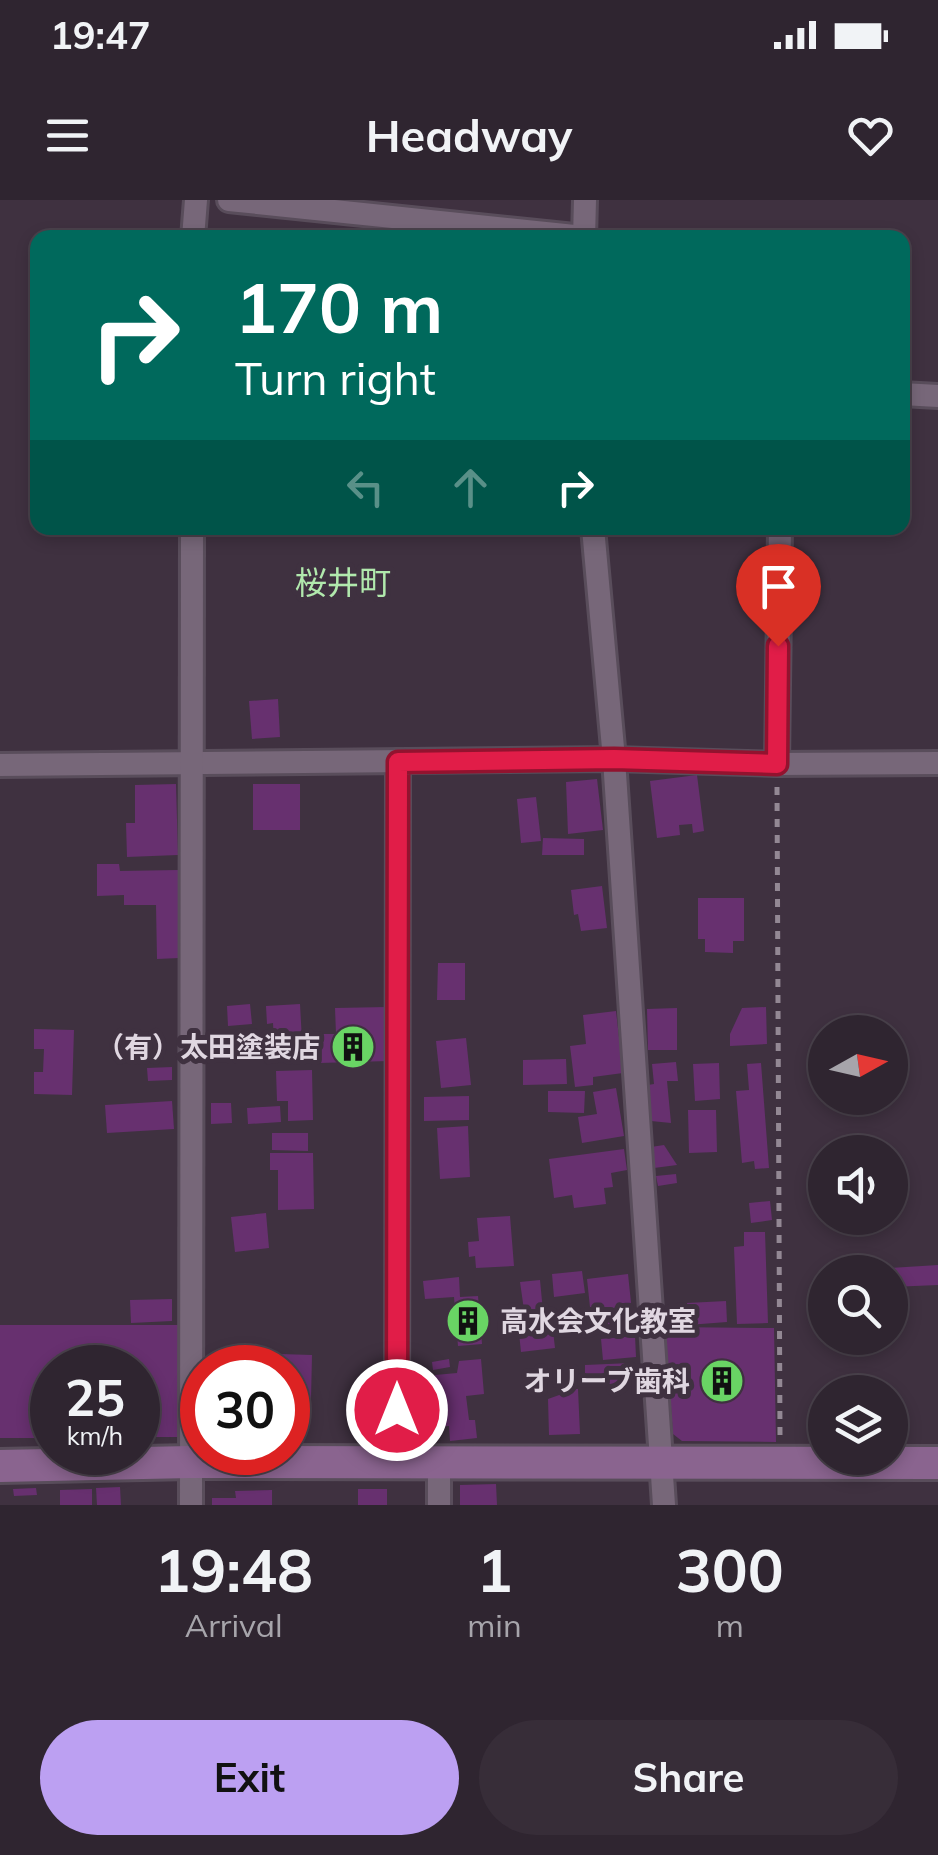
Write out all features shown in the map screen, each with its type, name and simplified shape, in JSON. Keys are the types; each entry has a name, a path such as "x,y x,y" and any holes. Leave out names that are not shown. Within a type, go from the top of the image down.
{"street":[{"path":"194,230 196,200"},
{"path":"229,200 517,230"},
{"path":"584,230 585,200"},
{"path":"910,394 938,396"},
{"path":"192,535 192,1345"},
{"path":"594,535 614,759 664,1505"},
{"path":"777,764 780,535"},
{"path":"0,765 614,759 938,763"},
{"path":"397,1464 398,762"},
{"path":"0,1466 180,1462"},
{"path":"310,1463 938,1462"},
{"path":"439,1505 440,1464"},
{"path":"191,1505 192,1475"}],"path":[{"path":"777,764 780,1448"}],"building":[{"path":"278,699 280,737 252,739 249,701"},
{"path":"697,775 704,831 693,833 692,824 679,825 680,835 657,838 650,781"},
{"path":"597,779 603,830 568,834 566,782"},
{"path":"176,784 178,855 127,857 126,823 135,823 135,785"},
{"path":"253,784 300,784 300,830 253,830"},
{"path":"536,797 541,841 521,843 517,799"},
{"path":"543,838 584,839 584,855 542,855"},
{"path":"97,864 119,864 120,871 178,870 179,958 157,959 156,905 124,905 124,895 97,896"},
{"path":"602,886 607,928 581,931 578,914 574,915 571,890"},
{"path":"698,898 744,898 744,941 733,941 733,953 705,952 705,939 698,939"},
{"path":"438,963 465,963 465,1000 437,1000"},
{"path":"250,1004 252,1024 228,1026 227,1006"},
{"path":"300,1004 303,1059 275,1060 273,1023 267,1024 266,1006"},
{"name":"（有）太田塗装店","path":"387,1007 389,1061 319,1063 317,1034 336,1034 335,1008"},
{"path":"766,1007 767,1044 730,1046 730,1034 742,1008"},
{"path":"677,1008 677,1050 648,1050 647,1009"},
{"path":"616,1011 623,1073 593,1077 593,1085 575,1087 570,1046 586,1044 583,1015"},
{"path":"34,1029 74,1030 72,1095 34,1094 34,1072 43,1072 44,1049 34,1049"},
{"path":"466,1038 471,1085 441,1088 436,1041"},
{"path":"566,1059 567,1084 523,1085 523,1060"},
{"path":"676,1062 678,1081 667,1081 671,1123 651,1121 648,1085 654,1084 652,1064"},
{"path":"719,1063 720,1099 695,1101 693,1064"},
{"path":"761,1063 769,1168 755,1169 754,1161 742,1163 736,1091 749,1090 747,1064"},
{"path":"172,1067 172,1080 148,1081 147,1068"},
{"path":"312,1070 313,1120 288,1121 288,1101 277,1101 276,1071"},
{"path":"616,1088 624,1136 582,1143 578,1117 597,1114 593,1092"},
{"path":"548,1091 585,1091 584,1113 548,1112"},
{"path":"469,1096 469,1120 424,1121 424,1097"},
{"path":"172,1101 174,1129 107,1133 105,1105"},
{"path":"211,1103 231,1103 232,1123 211,1124"},
{"path":"280,1106 281,1122 248,1124 247,1108"},
{"path":"688,1110 716,1110 717,1152 689,1153"},
{"path":"468,1126 470,1177 440,1179 437,1128"},
{"path":"272,1133 308,1133 308,1151 272,1150"},
{"path":"664,1145 677,1165 654,1168 651,1147"},
{"path":"624,1149 627,1170 611,1173 613,1187 604,1188 606,1204 574,1208 572,1195 554,1198 549,1159"},
{"path":"270,1153 313,1153 314,1209 278,1210 278,1170 270,1170"},
{"path":"676,1174 677,1183 658,1186 656,1176"},
{"path":"770,1201 772,1220 751,1223 749,1203"},
{"path":"266,1213 269,1248 235,1252 231,1217"},
{"path":"510,1216 514,1266 476,1268 475,1256 469,1257 468,1242 479,1241 477,1218"},
{"path":"744,1232 765,1232 768,1323 737,1324 734,1247 744,1246"},
{"path":"938,1265 938,1285 908,1286 908,1267"},
{"path":"582,1271 585,1293 554,1297 552,1274"},
{"path":"628,1274 633,1322 592,1326 587,1279"},
{"name":"高水会文化教室","path":"459,1277 460,1297 478,1296 482,1344 458,1346 454,1297 425,1299 423,1281"},
{"path":"540,1280 544,1322 552,1322 555,1348 521,1352 517,1314 524,1310 520,1282"},
{"path":"172,1299 172,1321 131,1323 130,1300"},
{"path":"726,1301 727,1322 688,1325 687,1303"},
{"path":"0,1325 180,1325 178,1437 160,1437 160,1345 30,1345 30,1438 0,1438"},
{"name":"オリーブ歯科","path":"665,1327 774,1328 776,1442 682,1441 673,1434"},
{"path":"635,1336 636,1357 603,1360 601,1339"},
{"path":"310,1355 312,1355 310,1400"},
{"path":"449,1359 450,1367 433,1370 432,1362"},
{"path":"481,1359 484,1394 466,1396 469,1420 475,1420 477,1438 450,1441 449,1426 435,1427 434,1411 425,1412 424,1393 436,1392 435,1375 457,1373 459,1361"},
{"path":"631,1363 632,1383 585,1385 585,1365"},
{"path":"562,1389 578,1389 580,1434 549,1435 548,1399 562,1394"},
{"path":"431,1418 433,1437 414,1438 413,1420"},
{"path":"496,1484 497,1505 460,1505 460,1485"},
{"path":"120,1487 121,1505 97,1505 96,1488"},
{"path":"36,1488 37,1495 14,1496 13,1489"},
{"path":"92,1489 92,1505 60,1505 60,1490"},
{"path":"358,1489 387,1489 387,1505 358,1505"},
{"path":"272,1490 272,1505 212,1505 212,1498 236,1498 235,1491"}],"place":[{"name":"（有）太田塗装店","path":"353,1047"},
{"name":"高水会文化教室","path":"468,1321"},
{"name":"オリーブ歯科","path":"722,1381"}],"district":[{"name":"桜井町","path":"343,583"}],"route":[{"path":"397,1410 398,762 614,759 777,764 778,646"}]}
